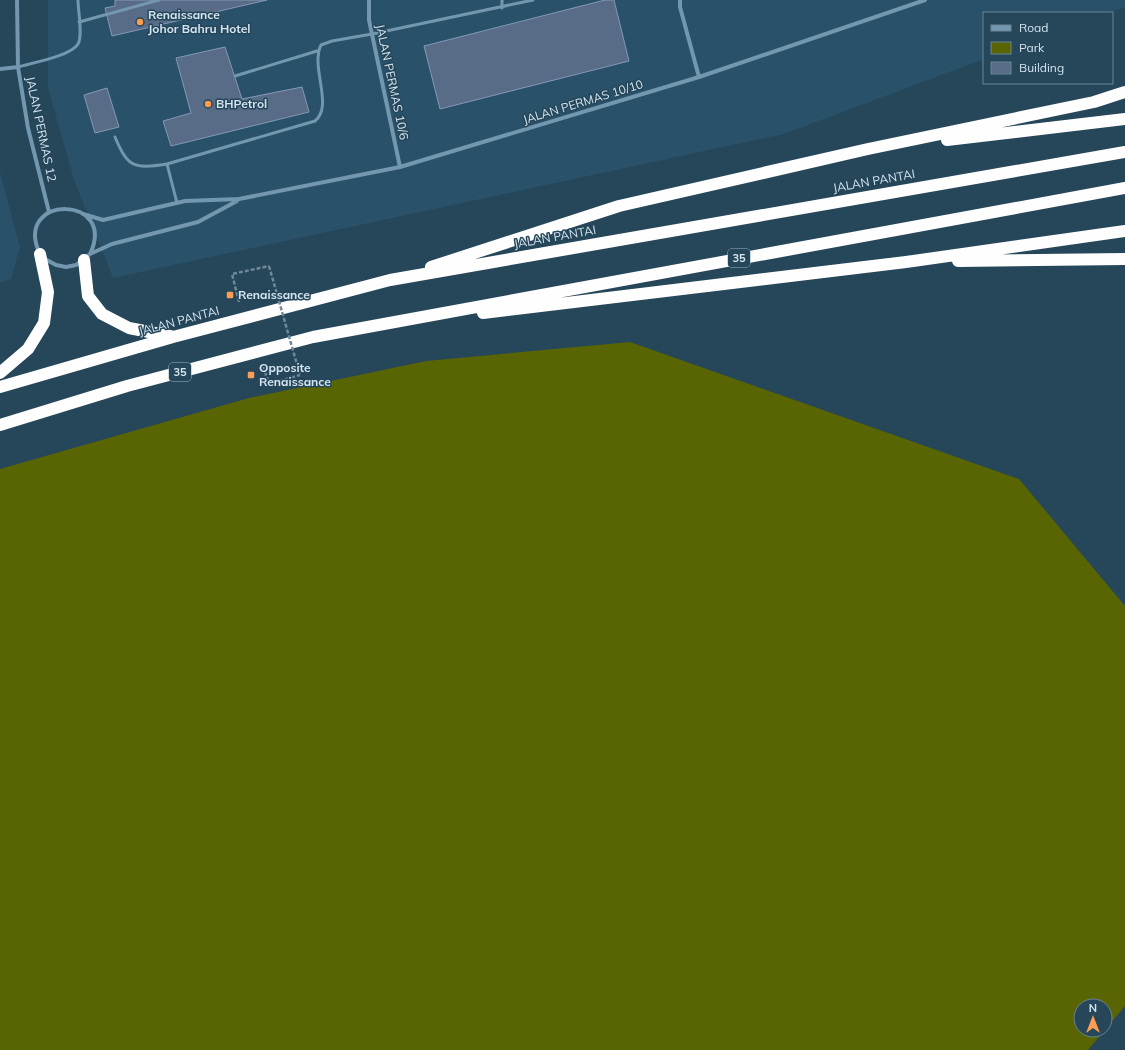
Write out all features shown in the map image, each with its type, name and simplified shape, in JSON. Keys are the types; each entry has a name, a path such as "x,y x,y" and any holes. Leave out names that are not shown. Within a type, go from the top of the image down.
{"highway":[{"path":"390,280 619,206 868,149 1094,102 1125,92"},
{"path":"868,149 1125,119"},
{"name":"JALAN PANTAI","path":"0,387 173,337 390,280 1124,152"},
{"name":"35","path":"0,425 127,386 313,336 1120,188"},
{"path":"362,327 906,262 1125,231"},
{"path":"0,373 28,349 44,323 48,292 40,254"},
{"path":"87,257 88,296 102,314 129,328 173,337"},
{"path":"906,262 1125,259"}],"street":[{"path":"17,0 18,67"},
{"name":"JALAN PERMAS 10/6","path":"369,0 369,20 400,167"},
{"path":"680,0 680,7 699,78"},
{"name":"JALAN PERMAS 10/10","path":"83,214 103,220 185,201 239,199 400,167 699,78 925,0"},
{"name":"JALAN PERMAS 12","path":"0,69 18,67 28,128 49,212"},
{"name":"JALAN PERMAS 10/10","path":"87,257 112,244 198,222 239,199"},
{"path":"66,208 75,209 83,214 93,228 94,246 87,257 76,265 66,267 56,265 47,261 40,254 35,236 37,227 42,218 49,212 66,208"}],"lane":[{"path":"18,67 68,52 78,44 80,35 78,0"},
{"path":"79,22 158,0"},
{"path":"502,0 502,8"},
{"path":"115,137 123,156 138,166 167,164 315,121 320,117 323,111 316,57 320,45 332,41 502,8 533,0"},
{"path":"235,76 317,51"},
{"path":"167,164 176,203"}],"path":[{"path":"243,318 232,274 269,266 300,375 269,384 259,351"}],"shaded area":[{"path":"48,0 1125,0 1125,7 1111,12 983,12 983,59 784,134 113,278 74,180 48,88"},
{"path":"0,172 20,247 11,279 0,283"}],"green space":[{"path":"630,342 1019,479 1125,606 1125,1006 1113,1020 1113,998 1073,998 1073,1038 1098,1038 1088,1050 0,1050 0,469 249,398 426,361"}],"building":[{"name":"Renaissance Johor Bahru Hotel","path":"115,0 267,0 112,36 105,8 115,6"},
{"path":"605,0 614,0 629,61 440,109 424,46"},
{"path":"225,47 242,99 302,87 309,112 171,146 163,121 191,113 176,58"},
{"path":"107,88 119,127 95,133 84,95"}],"place":[{"name":"Renaissance Johor Bahru Hotel","path":"140,22"},
{"name":"BHPetrol","path":"208,104"},
{"name":"Renaissance","path":"230,295"},
{"name":"Opposite Renaissance","path":"251,375"}]}
